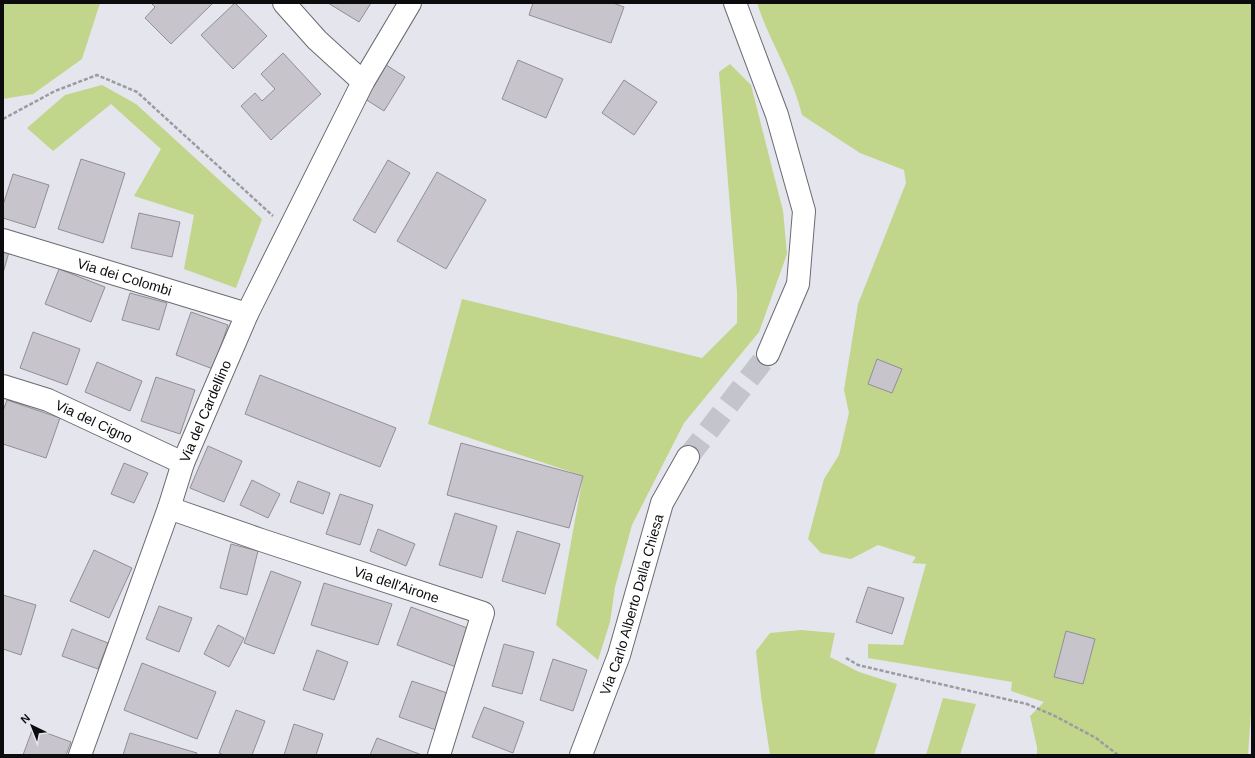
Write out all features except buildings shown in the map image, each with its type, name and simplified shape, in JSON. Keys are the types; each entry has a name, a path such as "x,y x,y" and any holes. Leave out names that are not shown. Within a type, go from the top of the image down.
{"street":[{"path":"284,3 317,40 363,82"},
{"name":"Via del Cardellino","path":"80,755 169,508 183,463 247,314 363,82 410,3"},
{"path":"735,3 777,115 804,211 798,284 768,354"},
{"name":"Via dei Colombi","path":"3,240 247,314"},
{"name":"Via del Cigno","path":"3,386 48,400 183,463"},
{"name":"Via Carlo Alberto Dalla Chiesa","path":"582,755 619,655 662,504 688,457"},
{"name":"Via dell'Airone","path":"169,508 483,613 439,755"}],"path":[{"path":"3,119 55,91 97,75 137,92 289,230"},
{"path":"846,658 858,665 1027,704 1056,716 1096,738 1118,755"}],"green space":[{"path":"3,3 100,3 82,59 33,94 3,99"},
{"path":"757,3 1252,3 1252,697 1248,755 1037,755 1037,747 1030,716 1044,702 1011,691 1012,682 868,658 868,644 903,645 926,564 912,563 916,557 878,545 851,559 821,553 808,539 824,479 839,455 849,413 844,390 858,304 906,183 904,170 860,153 802,115 793,86"},
{"path":"730,64 751,85 783,211 787,254 759,332 684,423 632,525 615,587 610,622 598,660 556,625 583,476 428,424 462,299 702,358 737,323 737,292 719,72"},
{"path":"102,85 136,104 262,219 236,288 184,269 194,215 134,196 161,149 111,104 53,151 27,128 65,95"},
{"path":"801,630 835,633 830,657 859,672 897,684 874,755 770,755 756,651 770,633"},
{"path":"943,698 976,704 960,755 926,755"}],"tunnel":[{"path":"688,457 768,354"}]}
